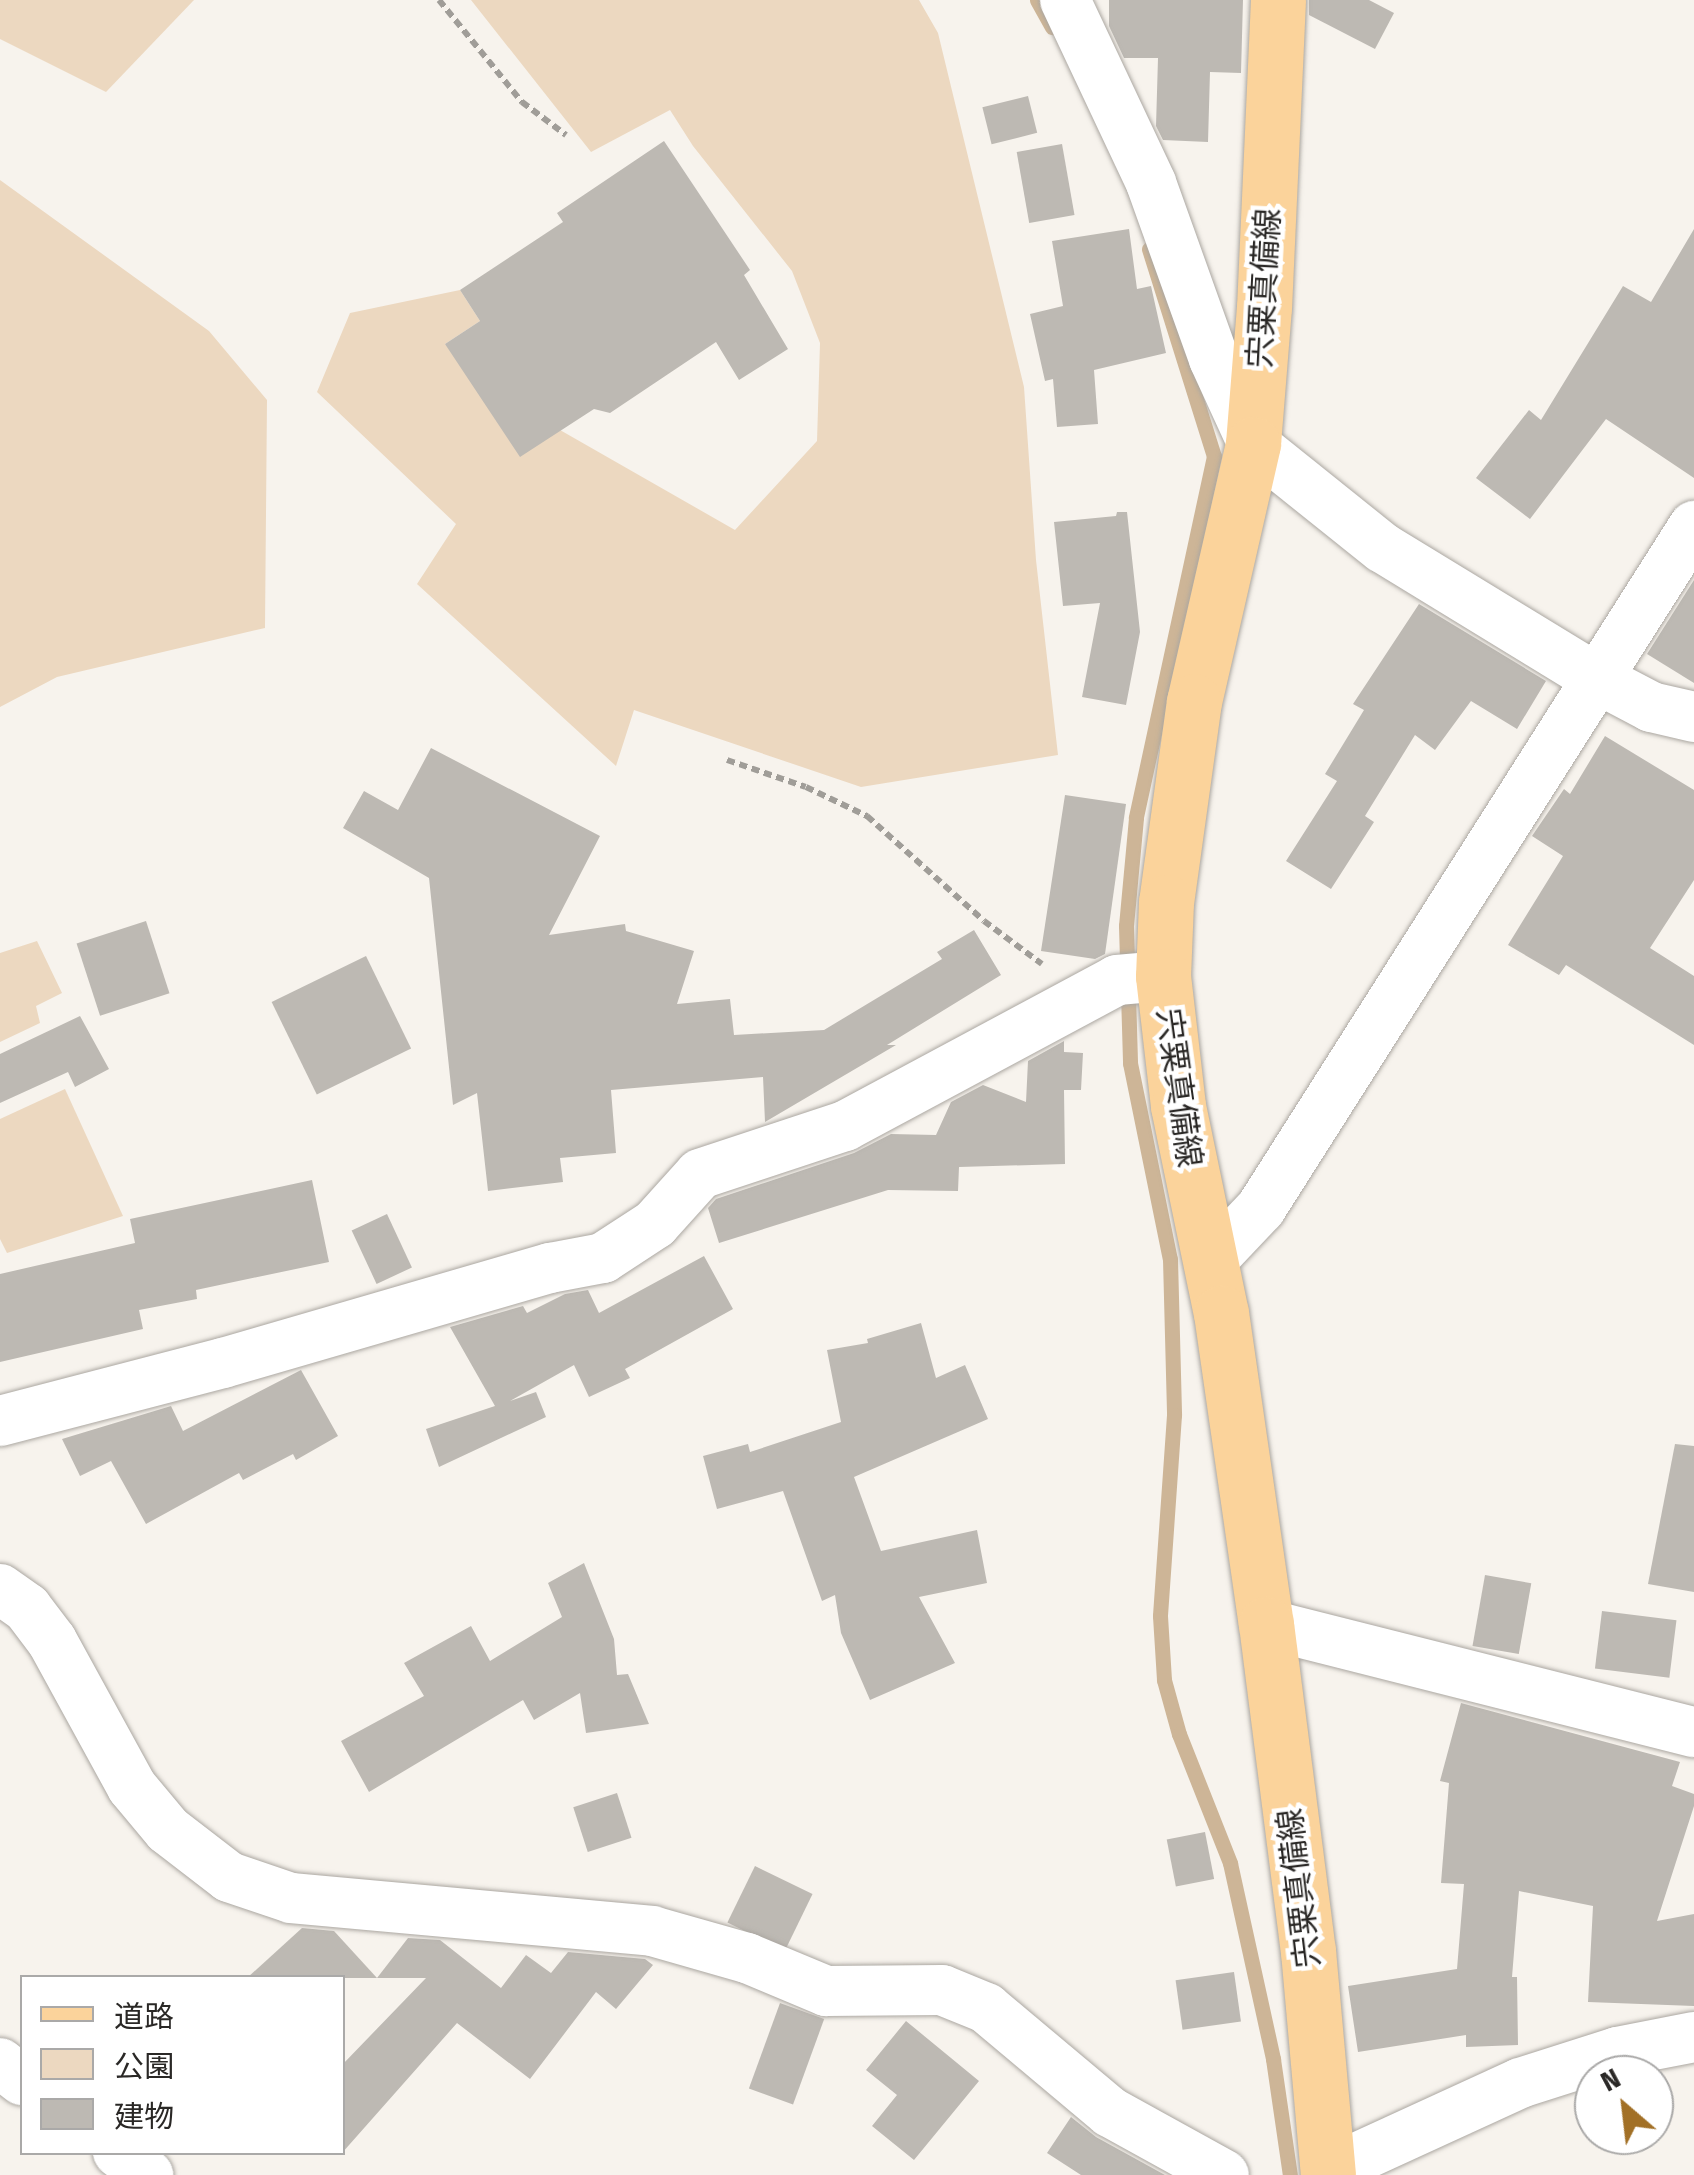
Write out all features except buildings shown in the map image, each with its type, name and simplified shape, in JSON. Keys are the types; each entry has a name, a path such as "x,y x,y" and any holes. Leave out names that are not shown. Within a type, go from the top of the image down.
{"main road":[{"name":"宍粟真備線","path":"1278,0 1264,308 1253,444 1194,701 1166,902 1127,983 1178,1106 1210,1262 1266,1624 1308,1951 1328,2173"}],"street":[{"path":"1065,0 1151,183 1214,359 1253,444 1383,548 1598,680 1651,706 1694,717"},
{"path":"1210,1262 1261,1208 1694,526"},
{"path":"0,1421 223,1363 550,1268 604,1258 655,1224 700,1174 845,1126 1127,983"},
{"path":"0,1590 27,1608 52,1641 132,1787 168,1830 230,1878 291,1898 652,1932 747,1958 826,1991 942,1990 986,2008 1110,2112 1224,2175"},
{"path":"1266,1624 1694,1732"},
{"path":"1328,2173 1520,2083 1616,2052 1694,2037"},
{"path":"0,2063 20,2078"},
{"path":"122,2155 148,2175"}],"path":[{"path":"439,0 522,102 566,135"},
{"path":"727,760 806,786 868,816 984,921 1127,983"}],"green space":[{"path":"0,0 194,0 106,92 0,39"},
{"path":"471,0 919,0 938,33 1024,387 1036,560 1058,755 861,787 634,710 616,766 417,584 456,524 317,392 350,313 460,290 480,321 445,344 560,430 735,530 817,441 820,343 792,271 693,146 670,110 591,152"},
{"path":"0,180 209,331 267,400 265,628 57,677 0,707"},
{"path":"37,941 62,993 36,1006 40,1023 0,1042 0,953"},
{"path":"65,1089 123,1216 7,1253 0,1239 0,1119"}],"waterway":[{"path":"1037,0 1052,27"},
{"path":"1149,249 1214,456 1136,818 1126,926 1130,1063 1170,1259 1174,1415 1160,1616 1164,1680 1179,1734 1230,1863 1273,2059 1290,2175"}]}
